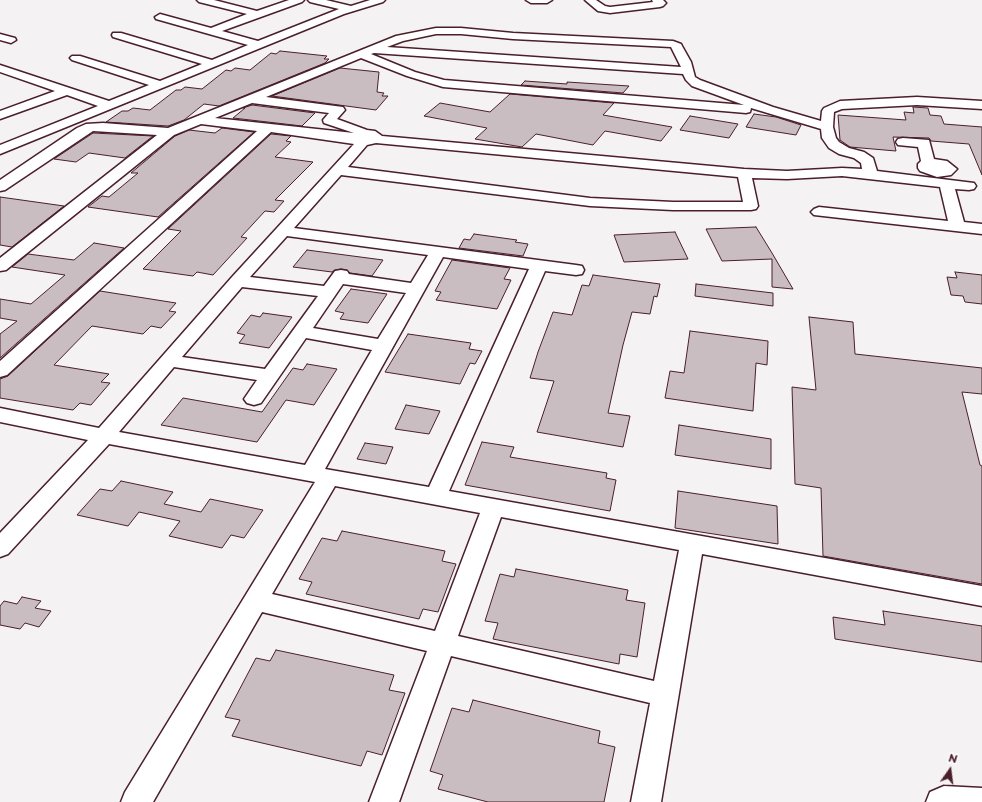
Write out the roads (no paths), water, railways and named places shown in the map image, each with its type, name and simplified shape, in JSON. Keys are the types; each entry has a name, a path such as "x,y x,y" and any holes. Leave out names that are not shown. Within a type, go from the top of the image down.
{"street":[{"path":"202,0 256,14"},
{"path":"211,32 256,14 299,0"},
{"path":"313,0 352,7"},
{"path":"330,0 352,7"},
{"path":"0,150 352,7 380,0"},
{"path":"530,0 547,0"},
{"path":"590,0 602,9 610,10 660,4 661,2 657,0"},
{"path":"160,17 259,45"},
{"path":"0,266 169,132 400,38 436,31 462,31 513,36 666,43 676,46 690,78 696,83 769,110 827,127"},
{"path":"117,35 213,64"},
{"path":"0,38 11,40"},
{"path":"366,52 687,71"},
{"path":"366,52 411,74 443,83 769,110"},
{"path":"76,58 161,85"},
{"path":"0,68 110,106"},
{"path":"6,82 24,76"},
{"path":"0,115 67,91"},
{"path":"250,99 313,108 329,120 361,138"},
{"path":"930,171 869,167 859,155 844,151 834,145 829,138 827,127 828,111 840,105 910,101 982,105"},
{"path":"199,120 267,129 744,173 787,175 842,172 869,167 930,171 982,192"},
{"path":"329,120 361,138"},
{"path":"0,188 82,131 91,127 169,132"},
{"path":"0,371 267,129"},
{"path":"0,548 104,436 238,281 338,170 361,138"},
{"path":"903,142 924,144 930,171 957,227"},
{"path":"338,170 590,202 674,206 751,206 744,173"},
{"path":"819,212 982,229"},
{"path":"283,231 576,270"},
{"path":"136,802 255,600 320,475 384,346 438,252"},
{"path":"436,496 539,265"},
{"path":"238,281 336,282 416,289"},
{"path":"254,399 336,282"},
{"path":"301,332 384,346"},
{"path":"169,361 270,376"},
{"path":"0,415 104,436 436,496 493,508 982,596"},
{"path":"384,802 493,508"},
{"path":"646,802 692,543"},
{"path":"255,600 665,695"},
{"path":"941,802 944,800 982,802"}]}
